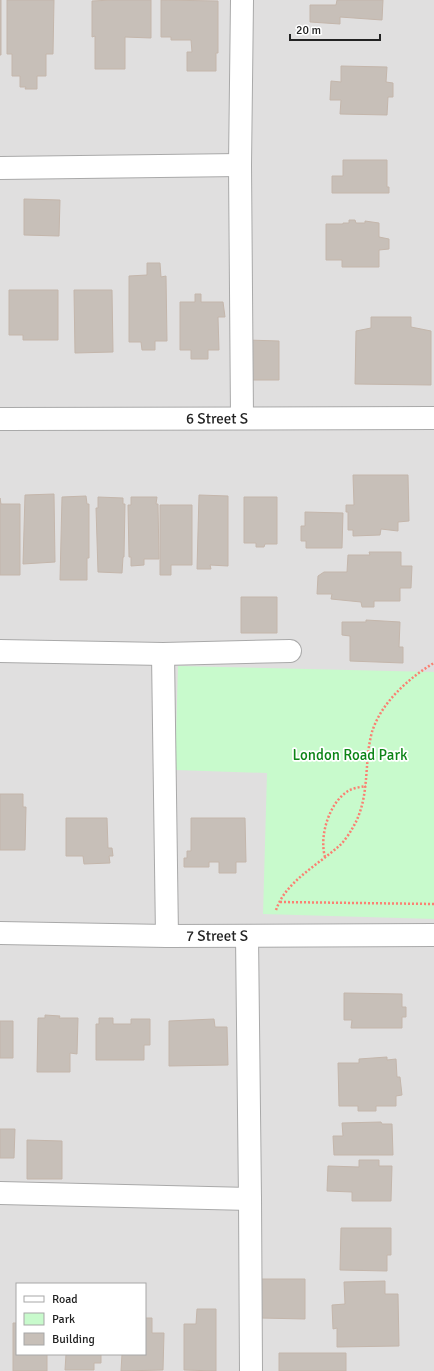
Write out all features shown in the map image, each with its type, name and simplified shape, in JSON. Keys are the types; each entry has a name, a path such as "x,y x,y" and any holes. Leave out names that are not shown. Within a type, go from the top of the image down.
{"street":[{"path":"242,0 240,165 242,417"},
{"path":"0,168 240,165"},
{"name":"6 Street S","path":"0,419 242,417 434,418"},
{"path":"0,651 163,654 290,651"},
{"path":"163,654 167,936"},
{"name":"7 Street S","path":"0,933 272,937 434,935"},
{"path":"247,936 251,1371"},
{"path":"0,1193 250,1198"}],"path":[{"path":"272,937 276,908 284,895 304,874 340,845 353,828 363,806 372,729 384,708 396,693 422,670 434,663"},
{"path":"325,857 325,829 327,820 333,808 347,792 366,786"},
{"path":"280,902 434,904"}],"shaded area":[{"path":"0,0 434,0 434,1371 0,1371"}],"green space":[{"name":"London Road Park","path":"178,666 434,672 434,919 263,914 267,773 175,770"}],"building":[{"path":"1,0 1,55 0,55"},
{"path":"7,0 54,0 53,54 46,54 46,76 37,76 37,89 25,89 26,87 20,87 20,76 12,76 12,54 7,54"},
{"path":"151,0 151,38 125,37 125,69 95,69 95,36 92,37 92,1"},
{"path":"161,0 218,1 218,53 216,53 216,71 187,71 187,52 192,52 191,40 171,40 171,37 161,37"},
{"path":"337,0 383,0 382,20 340,17 340,24 310,22 310,5 336,5"},
{"path":"341,66 387,67 386,82 393,83 393,97 388,97 387,115 340,114 341,100 330,100 331,81 341,82"},
{"path":"343,160 387,160 387,187 389,187 389,193 332,193 332,176 343,176"},
{"path":"24,199 60,200 59,236 24,235"},
{"path":"349,220 355,220 356,223 365,223 365,221 379,223 379,237 389,239 389,249 379,250 379,267 342,267 342,260 326,260 326,224 349,223"},
{"path":"147,263 160,263 161,277 166,276 167,341 155,341 155,350 142,350 141,342 129,342 129,276 147,275"},
{"path":"9,290 58,290 58,340 23,340 23,335 9,335"},
{"path":"74,290 112,290 113,352 75,353"},
{"path":"195,294 201,294 201,302 223,302 225,317 218,317 219,350 208,350 208,359 191,359 191,350 180,350 180,302 195,302"},
{"path":"371,317 411,317 411,327 431,331 431,385 355,384 356,331 371,328"},
{"path":"247,340 279,341 279,380 247,380"},
{"path":"353,475 408,475 409,521 398,522 398,531 381,529 380,535 353,536 353,530 348,530 348,512 346,512 346,505 354,505"},
{"path":"54,494 55,562 23,564 25,495"},
{"path":"199,495 228,496 228,566 210,565 211,569 197,569"},
{"path":"86,496 87,504 89,504 89,558 87,558 87,580 60,580 62,497"},
{"path":"98,497 123,498 123,504 125,504 124,557 122,573 98,572 96,508 98,508"},
{"path":"131,497 157,497 156,504 158,504 159,559 144,559 144,565 131,566 131,557 129,557 128,505 131,505"},
{"path":"244,497 277,497 277,544 265,544 264,547 256,547 256,543 244,543"},
{"path":"0,498 1,504 20,504 20,575 0,575"},
{"path":"160,505 192,505 192,565 171,565 171,575 160,575"},
{"path":"305,512 343,513 342,548 306,548 306,541 301,541 301,526 305,526"},
{"path":"369,552 401,552 401,566 412,566 411,588 400,588 400,601 374,601 374,607 362,607 361,602 331,599 332,594 317,594 318,576 324,572 347,572 348,555 370,555"},
{"path":"241,597 277,597 277,633 241,633"},
{"path":"366,620 400,622 399,647 403,647 403,663 350,661 350,636 342,635 342,622 366,622"},
{"path":"0,794 23,794 23,807 26,807 25,850 0,850"},
{"path":"66,818 107,818 108,848 112,848 113,856 109,856 110,863 84,864 83,856 66,856"},
{"path":"191,818 245,818 246,862 236,862 236,873 219,873 219,862 209,862 209,867 184,867 184,858 187,858 187,851 191,851"},
{"path":"344,993 402,994 402,1007 406,1007 406,1017 402,1017 402,1028 351,1028 352,1020 344,1020"},
{"path":"45,1015 60,1016 59,1018 78,1018 77,1054 70,1053 70,1072 37,1072 38,1018 45,1018"},
{"path":"99,1018 113,1018 113,1024 131,1024 131,1019 150,1019 150,1045 144,1045 144,1060 96,1060 96,1024 99,1024"},
{"path":"214,1019 215,1027 227,1027 228,1065 169,1066 169,1021"},
{"path":"0,1021 13,1021 13,1058 0,1058"},
{"path":"387,1057 387,1060 396,1059 397,1077 400,1077 402,1095 396,1096 396,1106 376,1106 376,1111 358,1111 358,1106 339,1106 338,1063 359,1063 359,1059"},
{"path":"381,1122 382,1124 392,1124 393,1155 334,1155 333,1136 343,1136 342,1123"},
{"path":"0,1129 15,1129 14,1158 0,1158"},
{"path":"27,1140 62,1141 62,1179 27,1179"},
{"path":"359,1160 379,1160 379,1166 392,1166 391,1201 352,1201 352,1192 327,1191 328,1166 359,1167"},
{"path":"341,1228 391,1228 391,1255 387,1255 387,1271 340,1270"},
{"path":"261,1279 305,1279 305,1319 261,1318"},
{"path":"385,1281 385,1294 398,1294 399,1346 337,1347 337,1328 333,1329 332,1305 345,1304 344,1282"},
{"path":"197,1309 216,1309 216,1371 184,1370 184,1324 196,1324"},
{"path":"146,1318 152,1318 152,1333 164,1333 163,1370 121,1371 122,1355 146,1355"},
{"path":"13,1323 16,1323 16,1355 47,1355 47,1371 13,1371"},
{"path":"279,1353 346,1353 346,1371 279,1371"},
{"path":"66,1355 101,1355 101,1363 94,1363 94,1370 65,1370"}]}
